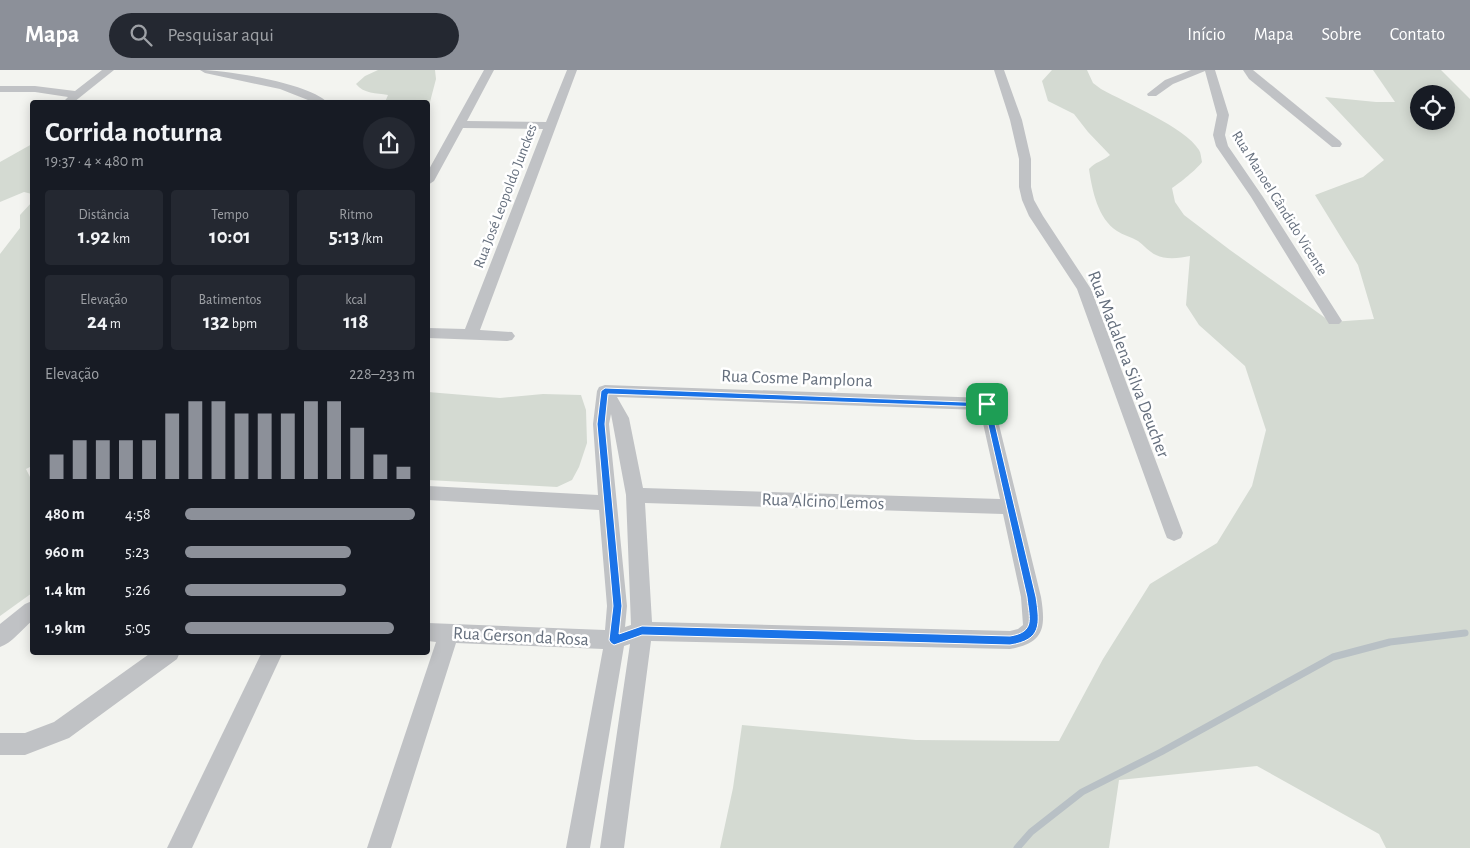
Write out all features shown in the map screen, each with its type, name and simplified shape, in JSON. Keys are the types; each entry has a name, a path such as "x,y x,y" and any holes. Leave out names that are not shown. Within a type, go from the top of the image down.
{"street":[{"path":"71,100 109,70"},
{"path":"205,70 252,75 316,100"},
{"path":"430,173 489,70"},
{"name":"Rua José Leopoldo Junckes","path":"470,335 572,70"},
{"name":"Rua Madalena Silva Deucher","path":"1000,70 1016,120 1025,159 1025,187 1028,200 1036,216 1084,289 1174,533"},
{"path":"1152,94 1168,82 1201,70"},
{"name":"Rua Manoel Cândido Vicente","path":"1210,70 1223,115 1218,135 1222,146 1257,197 1334,321"},
{"path":"1248,70 1336,144"},
{"path":"0,89 35,89 77,95"},
{"path":"459,124 550,126"},
{"path":"430,333 507,336"},
{"path":"605,391 621,418 635,495 642,631 612,848"},
{"path":"578,848 612,662 617,606 601,424 605,391"},
{"name":"Rua Cosme Pamplona","path":"605,391 987,404 1011,507"},
{"path":"430,493 608,503"},
{"name":"Rua Alcino Lemos","path":"635,495 1011,507"},
{"path":"614,640 642,631 1021,639 1030,634 1034,627 1031,597 1011,507"},
{"path":"0,638 13,624 30,611"},
{"path":"379,848 438,632"},
{"name":"Rua Gerson da Rosa","path":"438,632 614,640"},
{"path":"0,744 26,744 60,730 166,655"},
{"path":"179,848 272,655"}],"shaded area":[{"path":"378,70 435,70 436,79 430,102 430,100 386,100 388,95 363,90 356,84 365,76"},
{"path":"1052,70 1087,70 1093,83 1101,89 1168,124 1192,141 1200,151 1202,162 1172,188 1175,202 1184,215 1331,322 1374,319 1358,265 1315,195 1363,177 1384,160 1325,97 1395,102 1373,70 1441,70 1470,99 1470,848 1386,848 1379,834 1257,766 1119,780 1109,848 720,848 733,788 742,725 916,740 1059,741 1103,659 1150,584 1217,543 1252,486 1266,430 1245,366 1199,325 1186,305 1190,256 1160,257 1138,241 1110,226 1097,203 1089,169 1110,155 1074,114 1048,101 1042,81"},
{"path":"30,145 30,194 24,192 0,202 0,162"},
{"path":"30,204 30,467 26,469 30,477 30,594 0,616 0,254 20,228 20,215"},
{"path":"430,392 500,398 543,394 581,395 586,410 587,443 579,467 572,480 557,487 430,480"}],"waterway":[{"path":"1017,848 1031,832 1082,792 1161,752 1333,657 1390,642 1465,633"}],"route":[{"path":"605,391 987,404 1034,609 1034,627 1030,634 1021,639 1010,640 642,631 614,640 617,606 601,424 605,391"}]}
